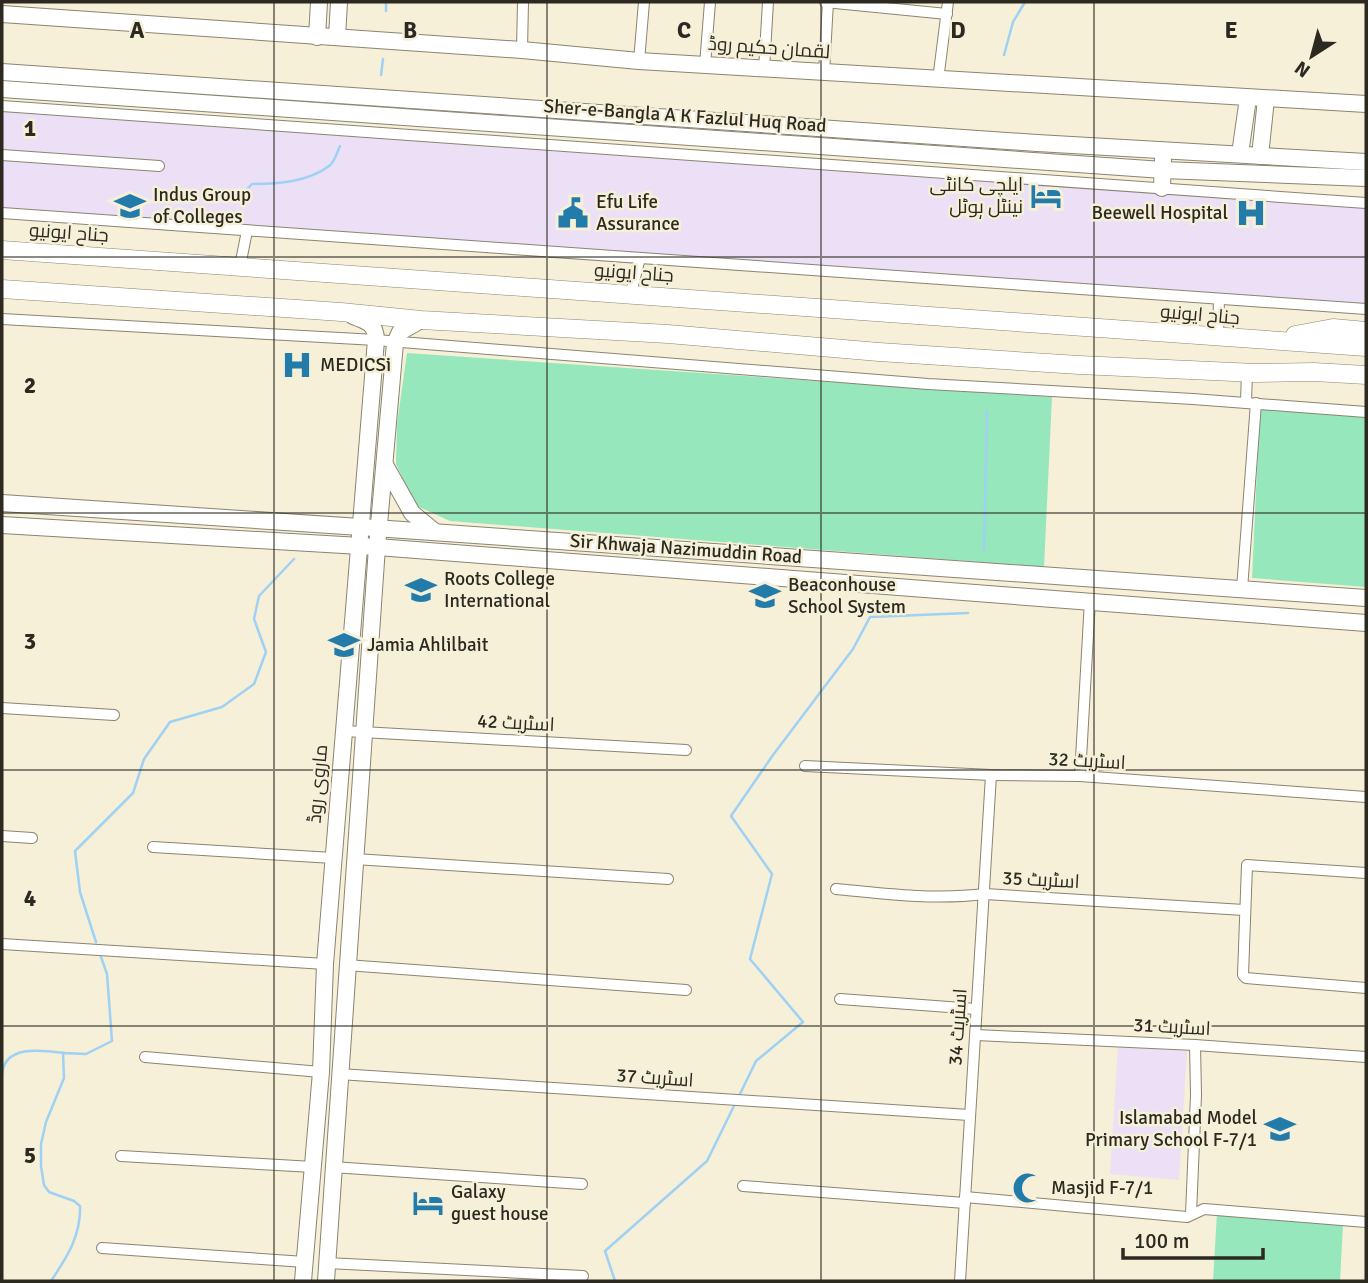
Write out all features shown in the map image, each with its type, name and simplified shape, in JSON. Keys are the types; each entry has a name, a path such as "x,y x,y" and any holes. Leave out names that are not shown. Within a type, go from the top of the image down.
{"main road":[{"path":"317,37 319,2"},
{"path":"337,37 339,2"},
{"name":"لقمان حکیم روڈ","path":"2,14 522,50 639,61 1366,104"},
{"name":"Sher-e-Bangla A K Fazlul Huq Road","path":"2,72 1163,151 1366,162"},
{"name":"Sher-e-Bangla A K Fazlul Huq Road","path":"2,89 1163,170 1366,178"},
{"path":"274,90 274,108"},
{"path":"1240,154 1248,98"},
{"path":"1260,156 1266,99"},
{"path":"665,135 668,118"},
{"path":"1161,188 1163,151"},
{"name":"جناح ایونیو","path":"2,250 632,293 1264,341"},
{"path":"2,289 1079,365 1366,375"},
{"path":"341,312 371,324 376,340"},
{"path":"326,1281 363,732 395,342 400,332 421,320"},
{"path":"1264,341 1333,328 1366,331"},
{"name":"ماروی روڈ","path":"303,1281 321,1072 333,858 376,340"},
{"path":"1264,341 1366,347"},
{"path":"1252,372 1366,386"},
{"path":"384,465 412,513 436,532"},
{"name":"Sir Khwaja Nazimuddin Road","path":"2,503 1366,598"},
{"path":"328,525 351,519 362,505"},
{"name":"Sir Khwaja Nazimuddin Road","path":"2,525 377,547 1366,623"},
{"path":"1330,596 1330,620"},
{"path":"333,858 355,859"},
{"path":"325,964 346,965"},
{"path":"321,1072 339,1074"},
{"path":"313,1167 332,1167"},
{"path":"305,1262 327,1263"}],"street":[{"path":"522,50 523,2"},
{"path":"639,61 644,2"},
{"path":"705,65 710,2"},
{"path":"764,69 768,2"},
{"path":"824,73 826,2 947,14"},
{"path":"938,80 948,2"},
{"path":"2,106 1366,203"},
{"path":"662,153 665,135"},
{"path":"2,155 159,166"},
{"path":"2,214 1366,309"},
{"path":"240,266 247,231"},
{"path":"632,293 640,258"},
{"path":"1218,337 1219,299"},
{"path":"2,319 376,340 928,384 1366,412"},
{"path":"1242,589 1252,372"},
{"path":"1080,776 1090,600"},
{"path":"2,708 114,715"},
{"name":"اسٹریٹ 42","path":"344,731 686,750"},
{"name":"اسٹریٹ 32","path":"806,766 991,775 1080,776 1366,797"},
{"name":"اسٹریٹ 34","path":"960,1281 991,775"},
{"path":"2,836 32,838"},
{"path":"153,847 333,858"},
{"path":"355,859 667,879"},
{"path":"1366,873 1247,865 1244,910 1244,977 1366,988"},
{"name":"اسٹریٹ 35","path":"836,890 916,897 954,898 985,894 1244,910"},
{"path":"2,944 325,964"},
{"path":"346,965 686,989"},
{"path":"840,999 976,1009"},
{"name":"اسٹریٹ 31","path":"975,1035 1195,1045 1366,1057"},
{"path":"1191,1214 1196,1095 1195,1045"},
{"path":"145,1057 321,1072"},
{"name":"اسٹریٹ 37","path":"339,1074 969,1115"},
{"path":"121,1156 313,1167"},
{"path":"332,1167 582,1184"},
{"path":"743,1186 1187,1217 1203,1209 1366,1222"},
{"path":"102,1248 305,1262"},
{"path":"327,1263 583,1276"}],"shaded area":[{"path":"2,106 1366,203 1366,309 2,213"},
{"path":"1118,1046 1187,1051 1179,1180 1110,1174"}],"green space":[{"path":"407,353 1052,397 1044,567 450,521 415,505 396,464 397,424"},
{"path":"1260,406 1366,411 1366,587 1252,578"},
{"path":"1217,1213 1343,1224 1340,1281 1213,1281"}],"waterway":[{"path":"386,2 386,11"},
{"path":"1004,55 1013,22 1025,2"},
{"path":"381,75 383,59"},
{"path":"240,197 252,184 292,181 312,176 333,162 340,146"},
{"path":"984,550 987,411"},
{"path":"96,942 80,892 75,851 133,793 144,759 170,722 222,707 254,684 266,652 254,619 259,596 294,559"},
{"path":"738,1098 756,1061 803,1022 750,959 772,874 731,816 853,649 870,617 968,613"},
{"path":"51,1281 75,1237 80,1206 49,1192 44,1185 41,1144 46,1122 64,1078 63,1053 86,1054 112,1041 107,974 101,957"},
{"path":"2,1076 9,1058 16,1054 25,1051 64,1053"},
{"path":"615,1281 605,1251 707,1161 734,1106"}],"place":[{"name":"ایلچی کانٹی نینٹل ہوٹل","path":"1046,196"},
{"name":"Indus Group of Colleges","path":"130,206"},
{"name":"Efu Life Assurance","path":"573,213"},
{"name":"Beewell Hospital","path":"1251,213"},
{"name":"MEDICSi","path":"297,365"},
{"name":"Roots College International","path":"421,590"},
{"name":"Beaconhouse School System","path":"765,596"},
{"name":"Jamia Ahlilbait","path":"344,645"},
{"name":"Islamabad Model Primary School F-7/1","path":"1280,1129"},
{"name":"Masjid F-7/1","path":"1028,1188"},
{"name":"Galaxy guest house","path":"428,1203"}]}
